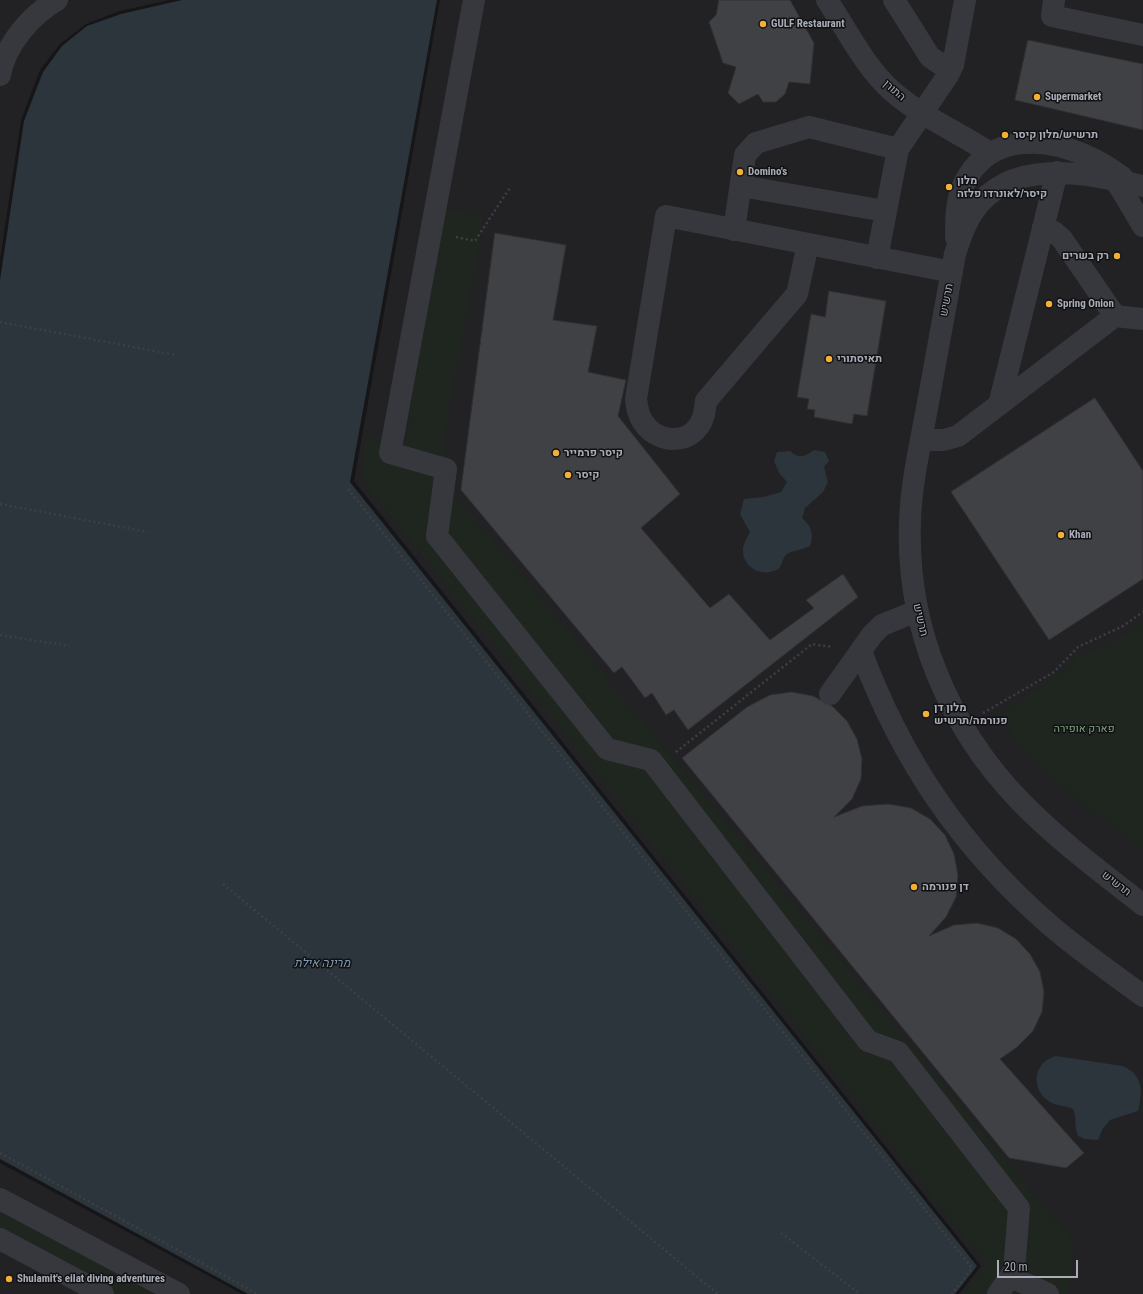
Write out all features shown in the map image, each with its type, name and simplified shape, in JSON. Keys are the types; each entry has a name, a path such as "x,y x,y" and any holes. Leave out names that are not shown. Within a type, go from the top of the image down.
{"street":[{"path":"0,74 11,44 49,5 57,0"},
{"path":"474,0 390,453 446,469 437,536 607,750 651,760 868,1041 898,1052 1019,1208 1014,1271 1005,1285 1048,1294"},
{"name":"התורן","path":"827,0 882,82 903,100 922,113 964,136 990,153"},
{"path":"894,0 930,57 939,63 953,65"},
{"path":"877,258 898,149 953,65 965,0"},
{"path":"1054,0 1052,16 1143,36"},
{"path":"734,230 746,155 756,143 809,127 898,149"},
{"name":"תרשיש","path":"954,263 957,214 962,187 974,166 990,153 1009,145 1032,142 1056,145 1081,152 1106,164 1129,182"},
{"path":"999,405 1057,172"},
{"name":"תרשיש","path":"1129,182 1076,173 1057,172 1038,174 1019,178 1002,186 987,197 973,211 963,230 954,263 915,470 910,522 911,571 917,611 930,659 947,699 962,725 993,769 1020,800 1080,856 1143,905"},
{"path":"1129,182 1143,226"},
{"path":"741,186 886,211"},
{"path":"808,244 796,294 706,401 704,416 698,428 690,435 680,439 660,437 651,431 643,423 638,412 636,399 666,216 734,230 808,244 877,258 954,263"},
{"path":"1043,227 1062,239 1115,316"},
{"path":"921,440 944,440 958,436 1115,316 1143,319"},
{"path":"830,694 882,625 917,611"},
{"path":"861,651 875,688 895,731 928,788 957,828 1016,894 1052,927 1143,996"},
{"path":"0,1199 179,1294"},
{"path":"0,1239 103,1294"}],"path":[{"path":"431,232 475,241 511,186"},
{"path":"0,322 176,355"},
{"path":"348,489 972,1268 952,1294"},
{"path":"0,504 148,532"},
{"path":"962,725 1054,672 1078,648 1123,626 1143,612"},
{"path":"0,635 70,646"},
{"path":"656,767 812,644 861,651"},
{"path":"224,884 718,1294"},
{"path":"0,1153 258,1294"},
{"path":"781,1232 860,1294"}],"shaded area":[{"path":"0,0 169,0 120,11 86,24 60,44 40,70 21,120 0,259"},
{"path":"440,0 1143,0 1143,1294 959,1294 981,1266 354,481"},
{"path":"0,1163 242,1294 0,1294"}],"green space":[{"path":"443,209 484,217 443,443 457,497 1075,1244 1068,1294 964,1294 986,1264 361,478 367,436 405,443"},
{"name":"פארק אופירה","path":"1143,623 1143,848 1095,814 1040,768 1019,746 1002,713 1061,674 1078,656 1106,646"},
{"path":"0,1190 197,1294 79,1294 0,1252"}],"water":[{"name":"מרינה אילת","path":"182,0 437,0 350,482 977,1266 955,1294 248,1294 0,1159 0,280 24,121 43,72 62,46 87,26 121,14"},
{"path":"814,450 825,452 829,461 824,467 828,482 823,492 805,508 802,518 808,524 812,534 810,546 786,555 780,567 776,570 771,572 760,572 755,570 747,563 743,552 744,544 750,532 740,514 744,499 764,497 781,492 787,482 779,473 774,461 777,452 790,451 793,454 802,456"},
{"path":"1056,1056 1122,1066 1129,1069 1138,1078 1140,1084 1141,1097 1138,1111 1110,1120 1103,1128 1098,1140 1085,1139 1078,1136 1073,1109 1052,1103 1040,1092 1037,1085 1038,1071 1042,1064 1048,1059"}],"building":[{"path":"719,0 790,0 814,43 810,84 789,82 785,94 776,102 763,102 758,94 739,104 728,93 736,67 723,63 709,22 716,15"},
{"path":"1028,40 1143,64 1143,130 1015,100"},
{"name":"קיסר פרמייר","path":"495,233 566,245 553,320 597,326 588,372 626,380 618,416 680,494 641,528 710,608 729,594 770,640 814,608 806,600 843,574 858,597 688,730 674,710 666,715 652,693 645,698 622,667 614,673 461,490"},
{"path":"829,291 886,301 867,416 854,414 852,424 814,417 815,410 807,409 809,399 797,397 811,314 825,317"},
{"name":"Khan","path":"1095,398 1143,471 1143,579 1049,640 951,492"},
{"path":"792,692 813,696 832,706 847,721 857,739 862,759 861,779 852,799 834,817 862,806 888,804 911,808 930,819 945,835 954,854 958,875 956,897 946,917 929,936 954,925 977,923 998,928 1016,939 1030,954 1040,972 1044,992 1042,1012 1033,1031 1017,1047 1000,1059 1084,1153 1066,1168 1009,1158 682,758 747,707 770,695"}],"place":[{"name":"GULF Restaurant","path":"763,24"},
{"name":"Supermarket","path":"1037,97"},
{"name":"תרשיש/מלון קיסר","path":"1005,135"},
{"name":"Domino's","path":"740,172"},
{"name":"מלון קיסר/לאונרדו פלזה","path":"949,187"},
{"name":"רק בשרים","path":"1117,256"},
{"name":"Spring Onion","path":"1049,304"},
{"name":"תאיסתורי","path":"829,359"},
{"name":"קיסר פרמייר","path":"556,453"},
{"name":"קיסר","path":"568,475"},
{"name":"Khan","path":"1061,535"},
{"name":"מלון דן פנורמה/תרשיש","path":"926,714"},
{"name":"דן פנורמה","path":"914,887"},
{"name":"Shulamit's eilat diving adventures","path":"9,1279"}]}
